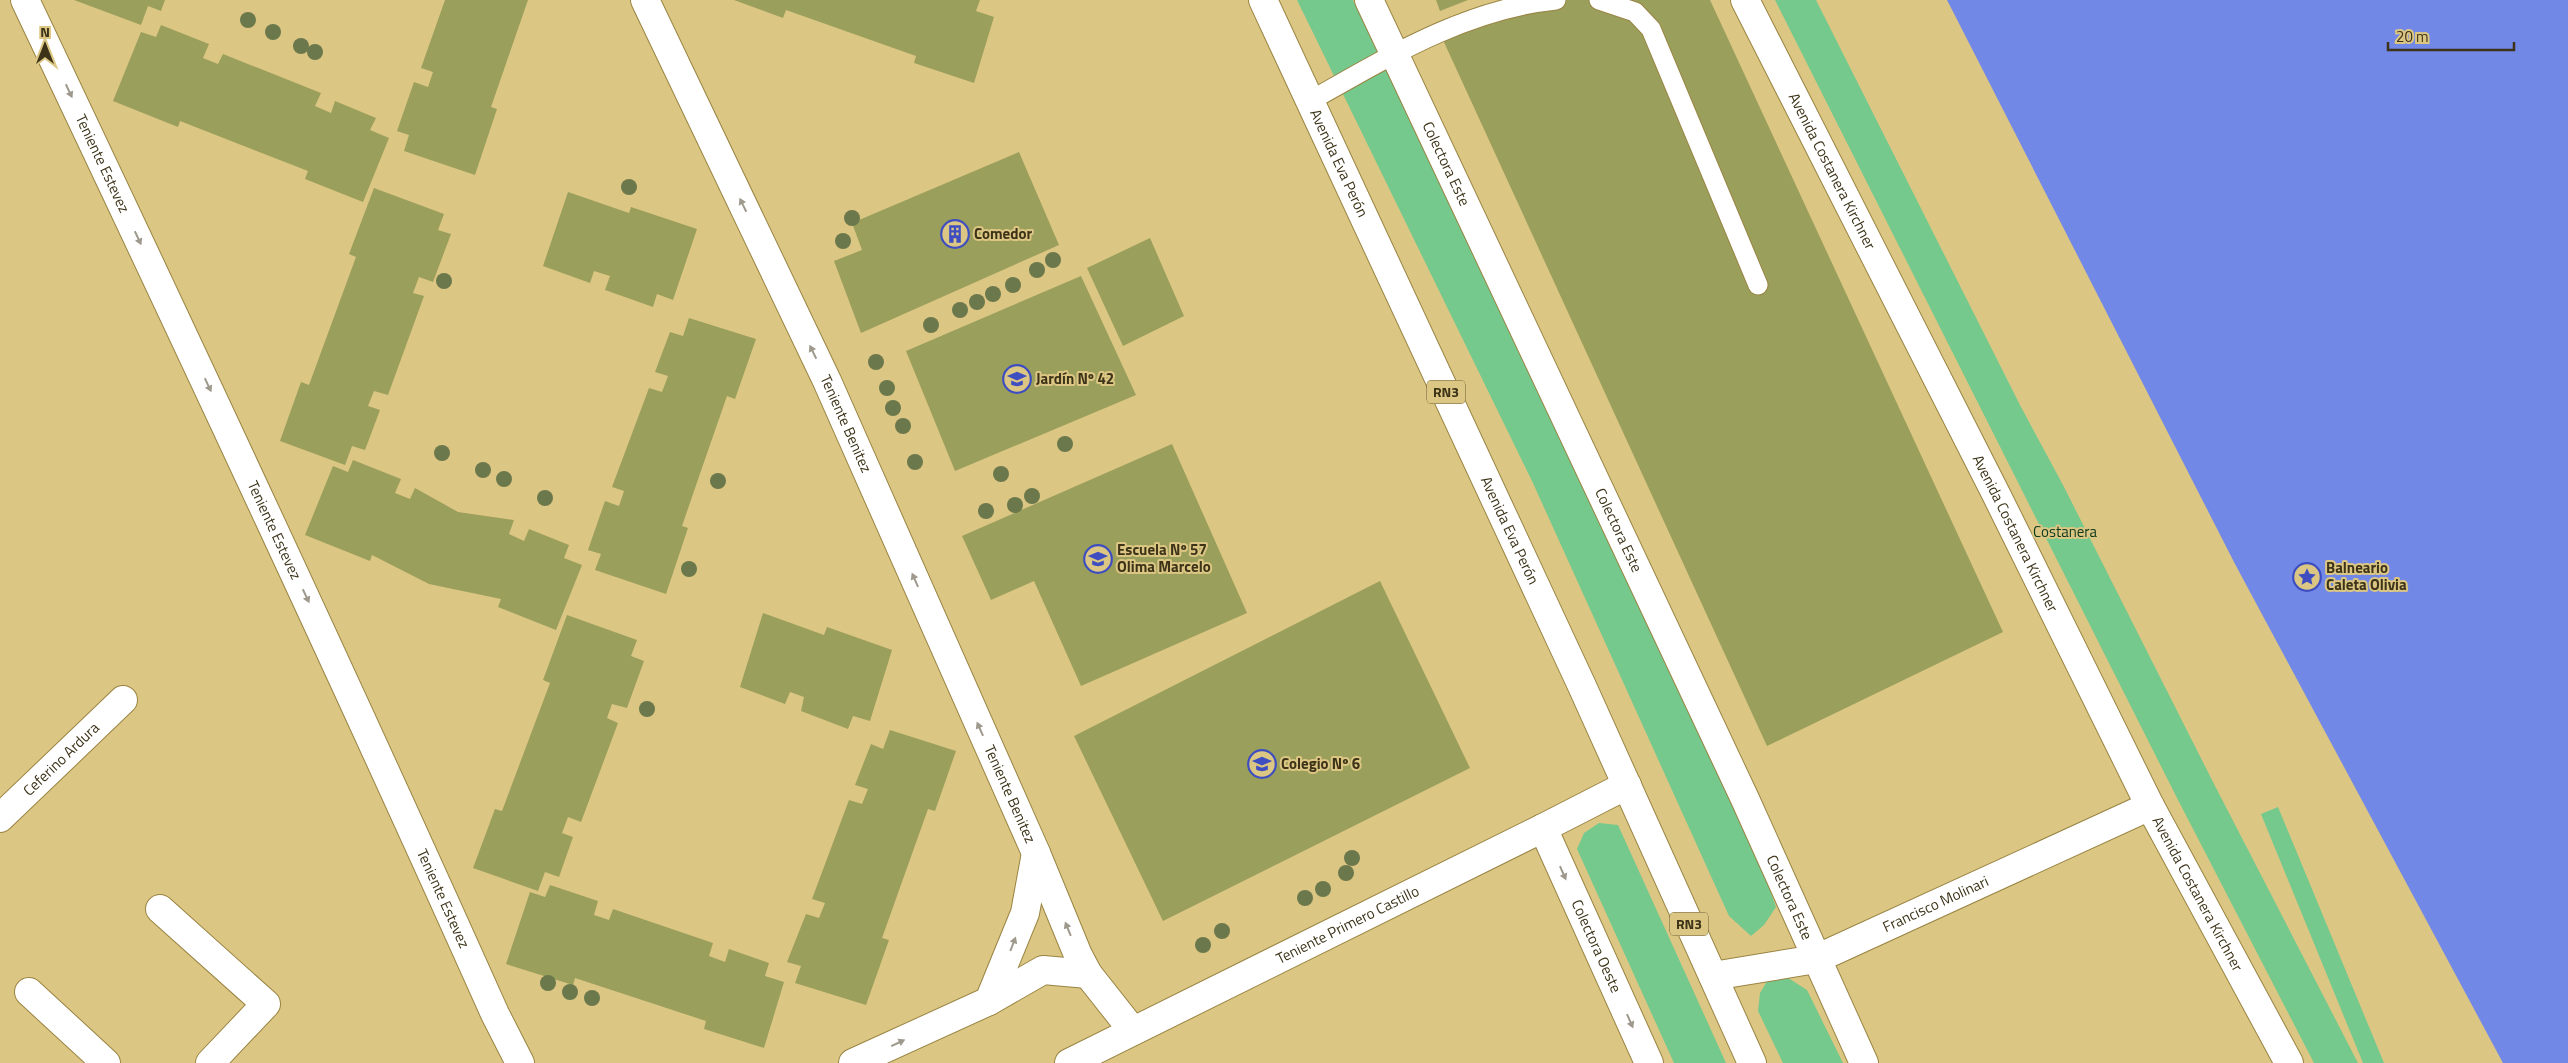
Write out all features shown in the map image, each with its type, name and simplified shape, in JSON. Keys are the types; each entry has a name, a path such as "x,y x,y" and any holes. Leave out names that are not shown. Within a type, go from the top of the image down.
{"main road":[{"name":"Teniente Estevez","path":"25,0 199,366 352,697 495,1014 520,1063"},
{"name":"Teniente Benitez","path":"645,0 827,381 1088,974 1133,1031"},
{"name":"Avenida Eva Perón","path":"1263,0 1627,785 1752,1063"},
{"name":"Colectora Este","path":"1369,0 1745,799 1864,1063"},
{"name":"Avenida Costanera Kirchner","path":"1745,0 1997,496 2150,806 2288,1063"},
{"name":"Ceferino Ardura","path":"0,818 123,700"},
{"name":"Teniente Primero Castillo","path":"1069,1063 1627,785"},
{"name":"Francisco Molinari","path":"1713,976 1816,959 2150,806"},
{"name":"Colectora Oeste","path":"1543,828 1650,1063"},
{"path":"989,1001 1025,913 1036,853"},
{"path":"160,909 266,1004 210,1063"},
{"path":"854,1063 989,1001 1043,970 1088,974"},
{"path":"29,992 106,1063"}],"lane":[{"path":"1310,101 1394,53 1456,25 1497,10 1556,0"},
{"path":"1599,0 1635,12 1651,29 1758,285"}],"green space":[{"path":"1297,0 1353,0 1631,584 1765,876 1776,907 1764,925 1751,936 1729,916 1532,481"},
{"name":"Costanera","path":"1775,0 1816,0 2021,407 2063,485 2358,1063 2314,1063 2177,798"},
{"path":"2278,807 2384,1063 2363,1063 2261,814"},
{"path":"1599,823 1618,825 1726,1063 1674,1063 1577,849 1584,833"},
{"path":"1785,976 1807,990 1843,1063 1783,1063 1758,1011 1760,993 1769,978"}],"water":[{"path":"1947,0 2568,0 2568,1063 2503,1063 2235,564"}],"building":[{"path":"74,0 165,0 161,11 148,6 141,25"},
{"path":"445,0 528,0 491,107 497,109 475,175 404,151 409,135 397,131 414,82 428,87 433,72 421,68"},
{"path":"734,0 980,0 976,11 994,17 974,83 914,63 916,56 786,10 783,18"},
{"path":"1436,0 1468,0 1440,11"},
{"path":"1531,0 1710,0 2003,632 1767,746 1443,40"},
{"path":"161,25 209,44 203,58 218,64 223,54 321,93 315,106 331,113 335,101 376,118 370,130 389,138 363,202 305,179 308,171 180,121 178,127 113,101 141,32 156,37"},
{"name":"Comedor","path":"1019,152 1059,245 861,333 834,261 862,250 852,223"},
{"path":"374,188 444,214 438,230 451,234 433,282 419,277 413,293 424,296 388,395 374,391 368,406 380,410 365,450 352,446 345,465 280,441 301,382 309,385 356,257 349,254"},
{"path":"568,192 629,213 631,207 697,229 673,300 657,294 653,307 605,290 610,276 594,271 590,283 543,266"},
{"path":"1150,238 1184,316 1123,346 1087,268"},
{"path":"1081,276 1136,395 955,471 906,351"},
{"path":"689,318 756,339 735,399 727,396 682,526 688,528 666,594 595,570 601,554 588,550 605,501 619,506 624,491 612,487 649,388 662,392 668,376 655,372 670,332 683,336"},
{"name":"Escuela Nº 57 Olima Marcelo","path":"1172,444 1247,613 1081,686 1034,581 991,600 962,536"},
{"path":"353,460 401,479 395,493 410,499 415,488 458,512 514,520 509,534 524,541 529,529 569,545 564,558 582,565 556,630 498,607 501,599 429,584 372,555 370,561 305,535 333,466 348,472"},
{"path":"1380,581 1470,768 1163,921 1074,736"},
{"path":"763,613 824,635 827,627 892,650 870,721 853,716 848,729 801,711 804,697 790,692 785,704 740,687"},
{"path":"567,615 637,640 631,656 644,661 627,708 612,704 607,718 618,723 581,822 568,817 562,833 573,837 559,877 545,872 538,891 473,868 495,809 502,811 550,683 543,680"},
{"path":"890,730 956,751 935,811 928,809 882,938 889,940 866,1005 795,983 801,966 787,962 806,914 819,918 825,903 812,899 849,800 862,804 868,789 855,785 871,744 883,749"},
{"path":"550,885 598,901 594,915 609,920 613,909 713,943 709,956 725,962 729,949 769,963 765,976 784,982 764,1048 704,1029 706,1021 575,978 573,985 506,964 530,892 545,897"}],"place":[{"name":"Comedor","path":"955,234"},
{"name":"Jardín Nº 42","path":"1017,379"},
{"name":"Escuela Nº 57 Olima Marcelo","path":"1098,559"},
{"name":"Balneario Caleta Olivia","path":"2307,577"},
{"name":"Colegio Nº 6","path":"1262,764"}]}
